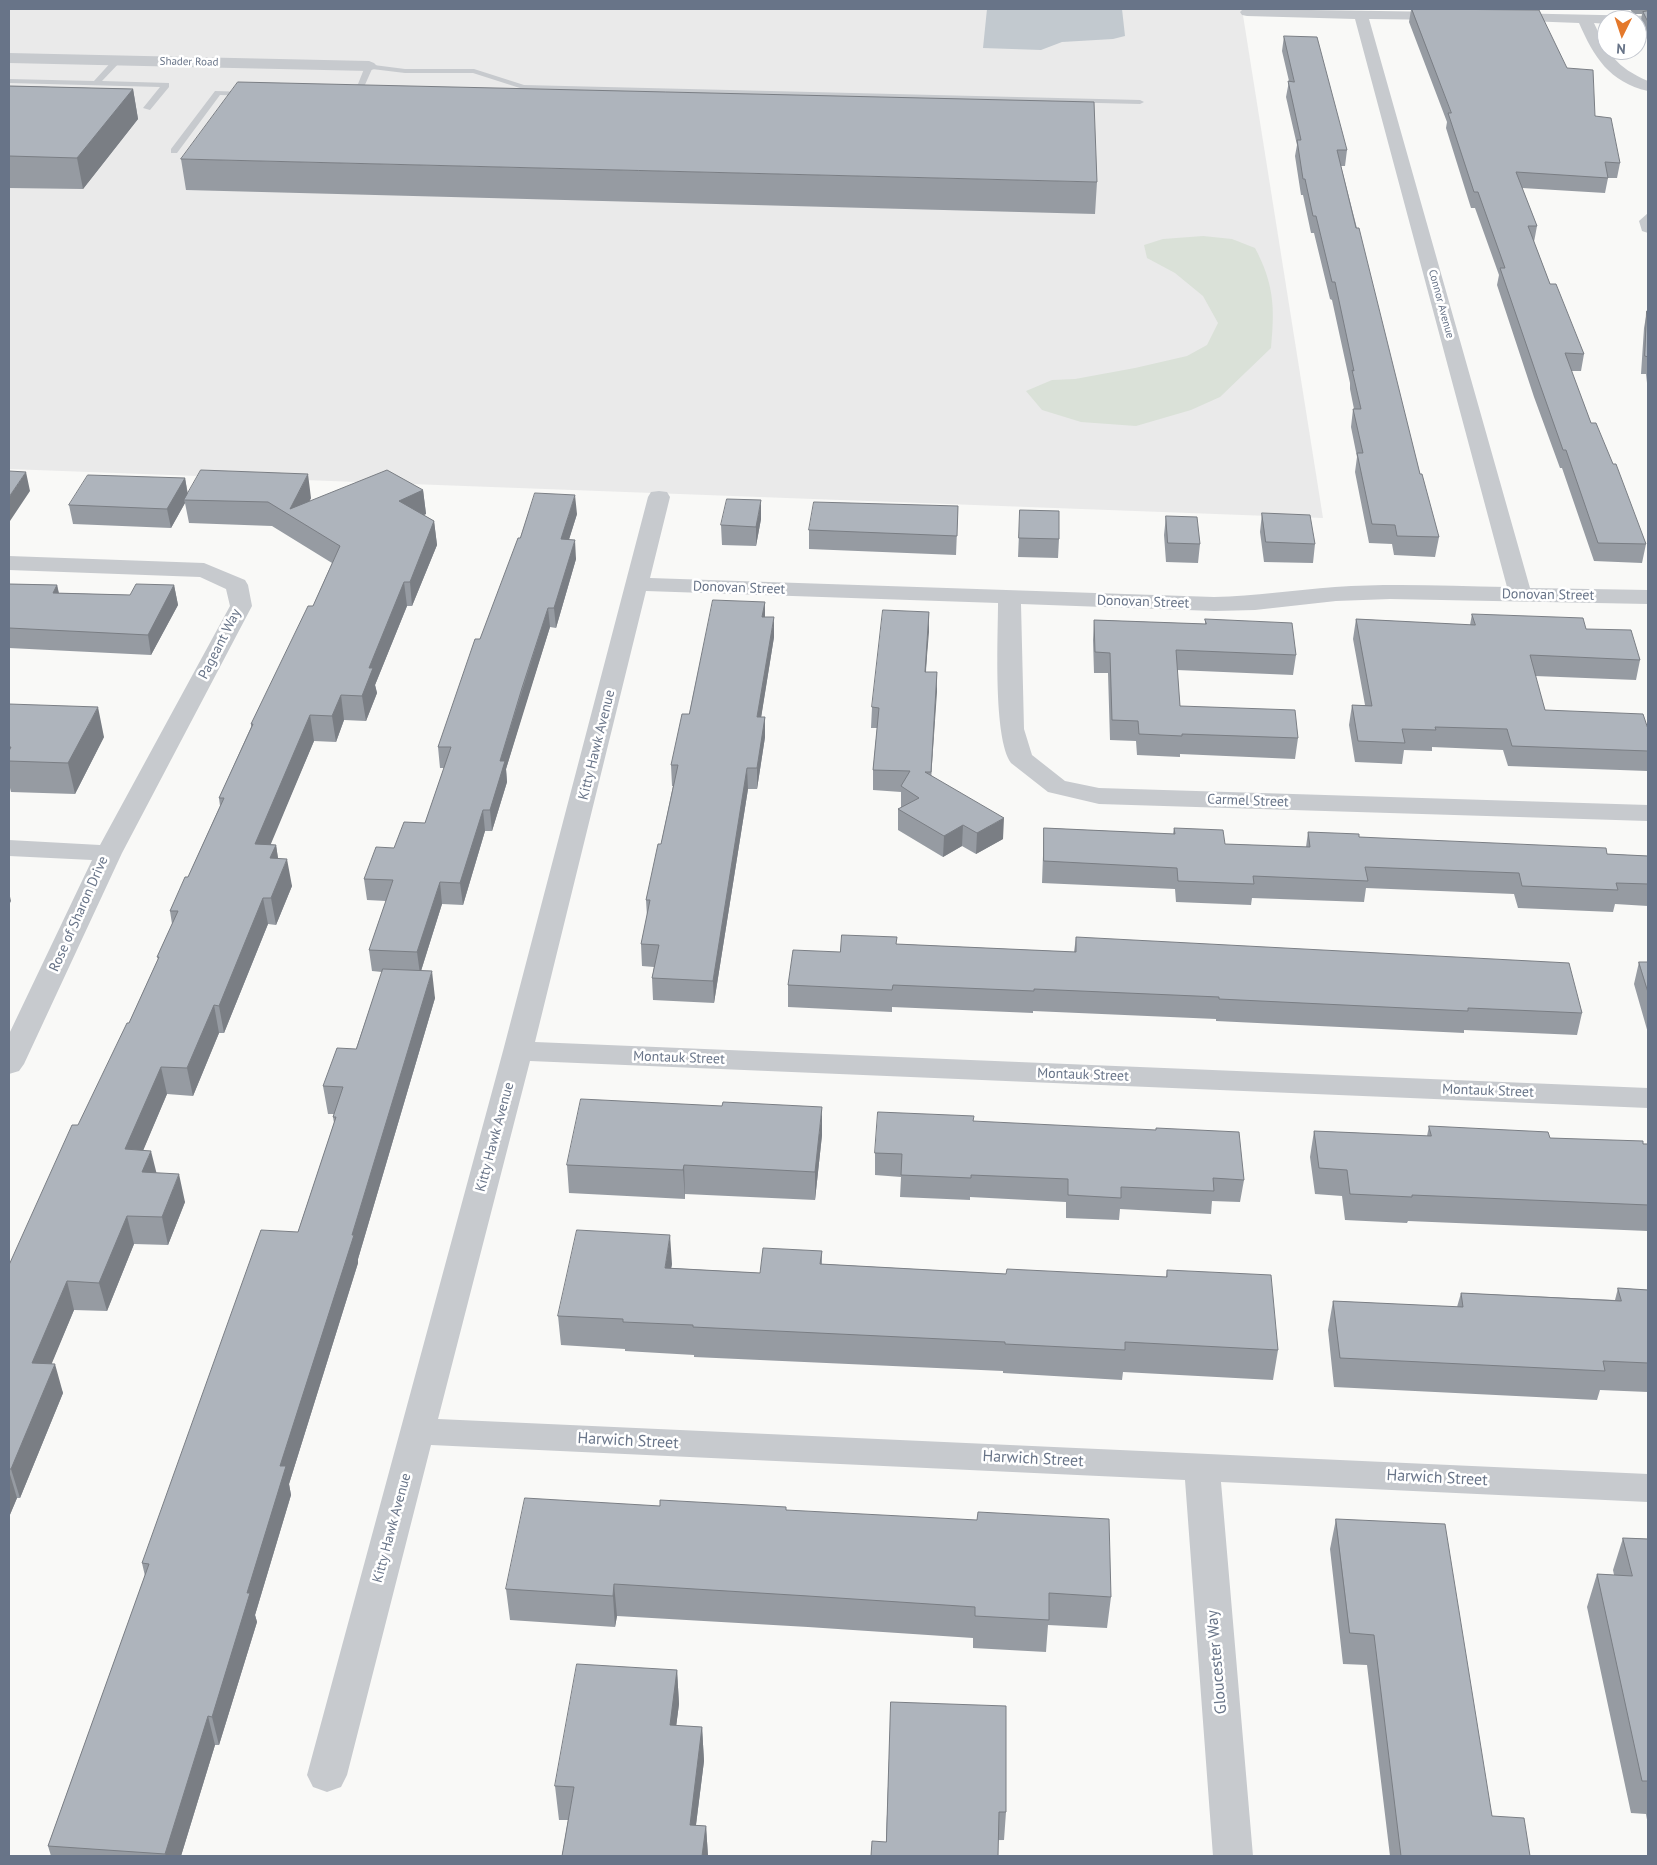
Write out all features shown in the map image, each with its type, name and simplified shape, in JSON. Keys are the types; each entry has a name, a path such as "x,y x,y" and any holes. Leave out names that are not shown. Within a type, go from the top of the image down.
{"street":[{"path":"1247,12 1458,16"},
{"name":"Connor Avenue","path":"1361,15 1520,594"},
{"path":"1488,17 1648,20"},
{"path":"1585,19 1602,57 1620,74 1648,86"},
{"name":"Shader Road","path":"9,58 369,66"},
{"name":"Kitty Hawk Avenue","path":"327,1775 518,1051 660,497"},
{"name":"Pageant Way","path":"9,563 204,570 237,585 241,606 109,853"},
{"name":"Donovan Street","path":"638,584 1214,604 1255,603 1336,594 1390,592 1648,597"},
{"name":"Carmel Street","path":"1009,597 1012,729 1020,758 1057,787 1099,796 1648,814"},
{"name":"Rose of Sharon Drive","path":"9,848 109,853 9,1064"},
{"name":"Montauk Street","path":"518,1051 1648,1098"},
{"name":"Harwich Street","path":"417,1431 1648,1488"},
{"name":"Gloucester Way","path":"1202,1467 1233,1856"}],"lane":[{"path":"96,84 117,60"},
{"path":"339,92 348,91 361,85 369,66 405,71 474,71 523,87 1140,102"},
{"path":"9,81 166,85 146,108"},
{"path":"174,151 218,93 258,94"},
{"path":"1648,216 1643,222 1645,229 1648,230"}],"shaded area":[{"path":"9,9 1242,9 1323,518 9,469"},
{"path":"987,9 1122,9 1125,36 1113,39 1062,42 1041,50 983,48"},
{"path":"1203,236 1232,239 1255,248 1266,273 1272,296 1271,348 1220,397 1191,410 1136,426 1081,422 1042,410 1026,391 1052,380 1075,379 1187,356 1207,345 1218,323 1203,296 1175,273 1147,258 1144,245 1163,239"}],"building":[{"path":"1412,9 1539,10 1567,68 1593,70 1595,116 1611,118 1620,163 1605,162 1608,178 1516,172 1537,226 1528,226 1550,284 1556,284 1584,354 1565,353 1591,423 1596,423 1613,464 1616,464 1646,544 1598,543 1566,450 1563,450 1538,379 1500,268 1505,268 1478,192 1474,192 1448,113 1451,113"},
{"path":"1284,36 1317,37 1347,150 1337,150 1356,228 1359,228 1420,474 1422,474 1439,537 1397,536 1395,525 1372,524 1357,453 1363,453 1353,409 1361,409 1335,282 1332,282 1316,216 1313,216 1305,179 1303,179 1297,140 1301,140 1288,81 1294,82"},
{"path":"238,82 1094,102 1097,182 181,159"},
{"path":"9,86 133,89 77,158 9,156"},
{"path":"1648,311 1648,357 1645,356"},
{"path":"201,470 308,474 290,509 387,470 423,490 399,501 434,521 410,582 404,582 369,668 373,668 362,696 341,695 332,716 310,715 255,844 276,845 270,858 287,859 271,898 263,898 219,1006 214,1005 187,1068 161,1067 125,1149 151,1151 142,1172 179,1174 162,1217 127,1216 99,1283 67,1281 32,1363 55,1364 11,1469 9,1469 9,1265 72,1125 78,1125 127,1023 129,1023 178,911 170,911 185,877 188,877 224,798 219,798 253,724 251,724 308,606 313,606 340,546 268,502 184,500"},
{"path":"9,471 26,472 9,497"},
{"path":"88,475 185,478 167,509 69,505"},
{"path":"535,493 575,495 561,539 575,540 554,608 548,608 522,688 500,761 505,761 490,810 483,810 460,883 440,882 417,952 369,950 393,880 364,879 376,847 394,848 404,822 425,823 451,747 438,747 475,639 480,639 518,538 520,538"},
{"path":"727,499 761,500 756,527 721,525"},
{"path":"814,502 958,506 957,536 809,530"},
{"path":"1020,510 1059,511 1059,539 1019,538"},
{"path":"1262,513 1310,515 1315,544 1266,542"},
{"path":"1166,516 1197,517 1200,544 1168,543"},
{"path":"9,584 57,585 53,593 130,595 136,584 174,585 148,635 9,628"},
{"path":"713,600 765,602 762,617 774,617 757,717 765,717 757,768 747,768 713,981 652,978 659,945 641,944 650,900 646,900 658,844 661,844 678,765 671,765 682,714 689,714"},
{"path":"883,610 929,612 925,672 937,672 931,772 925,772 1004,818 977,833 963,825 944,836 898,809 919,798 901,786 910,771 873,770 879,708 872,707"},
{"path":"1472,614 1583,618 1586,629 1631,630 1640,660 1530,655 1545,710 1643,714 1648,729 1648,751 1512,746 1507,729 1435,727 1436,730 1402,729 1405,743 1358,741 1352,705 1372,706 1356,619 1475,625"},
{"path":"1205,619 1292,623 1296,655 1176,650 1180,706 1295,710 1298,738 1139,734 1138,721 1112,720 1110,653 1095,652 1094,620 1206,624"},
{"path":"9,704 98,707 68,763 9,761 11,747 9,747"},
{"path":"1044,828 1175,834 1174,828 1223,830 1225,844 1310,847 1308,832 1359,834 1359,837 1606,848 1607,854 1648,856 1648,884 1616,883 1618,890 1522,886 1519,873 1365,867 1368,881 1253,876 1254,884 1178,881 1177,868 1044,861"},
{"path":"842,935 897,937 896,944 1076,952 1076,937 1569,963 1582,1013 1468,1008 1468,1011 1034,989 1034,991 893,985 892,990 788,985 793,950 840,952"},
{"path":"1639,962 1648,962 1648,992"},
{"path":"383,969 432,971 352,1235 354,1235 280,1466 286,1466 247,1593 250,1593 212,1717 208,1716 165,1854 48,1846 149,1564 142,1563 261,1230 298,1232 336,1117 333,1117 343,1087 323,1086 337,1048 356,1049"},
{"path":"581,1099 722,1106 723,1102 822,1107 815,1172 684,1165 683,1170 567,1165"},
{"path":"878,1112 974,1116 973,1121 1239,1132 1244,1180 1213,1178 1214,1191 1121,1187 1121,1198 1068,1195 1068,1179 971,1175 971,1178 901,1175 902,1154 875,1153"},
{"path":"1429,1126 1548,1132 1550,1138 1643,1141 1643,1144 1648,1144 1648,1205 1350,1194 1347,1170 1319,1168 1314,1131 1431,1136"},
{"path":"577,1230 670,1235 665,1268 760,1273 763,1248 822,1251 820,1264 1006,1274 1007,1269 1167,1277 1167,1270 1271,1275 1278,1350 1125,1342 1125,1350 1005,1344 1005,1342 693,1327 693,1325 623,1322 623,1319 558,1316"},
{"path":"1618,1288 1648,1290 1648,1363 1603,1361 1605,1371 1340,1358 1333,1301 1463,1307 1461,1293 1621,1301"},
{"path":"525,1498 660,1506 660,1500 786,1507 786,1510 977,1520 978,1512 1109,1519 1111,1597 1049,1593 1049,1620 975,1616 975,1607 614,1584 613,1596 506,1589"},
{"path":"1336,1519 1445,1524 1492,1816 1524,1818 1530,1856 1401,1856 1374,1635 1350,1633"},
{"path":"1623,1538 1648,1539 1648,1781 1642,1781 1597,1574 1632,1576"},
{"path":"577,1664 677,1670 670,1725 702,1727 690,1825 706,1826 702,1856 562,1856 574,1787 555,1786"},
{"path":"891,1702 1006,1706 1006,1812 999,1812 998,1856 871,1856 872,1841 886,1842"}]}
